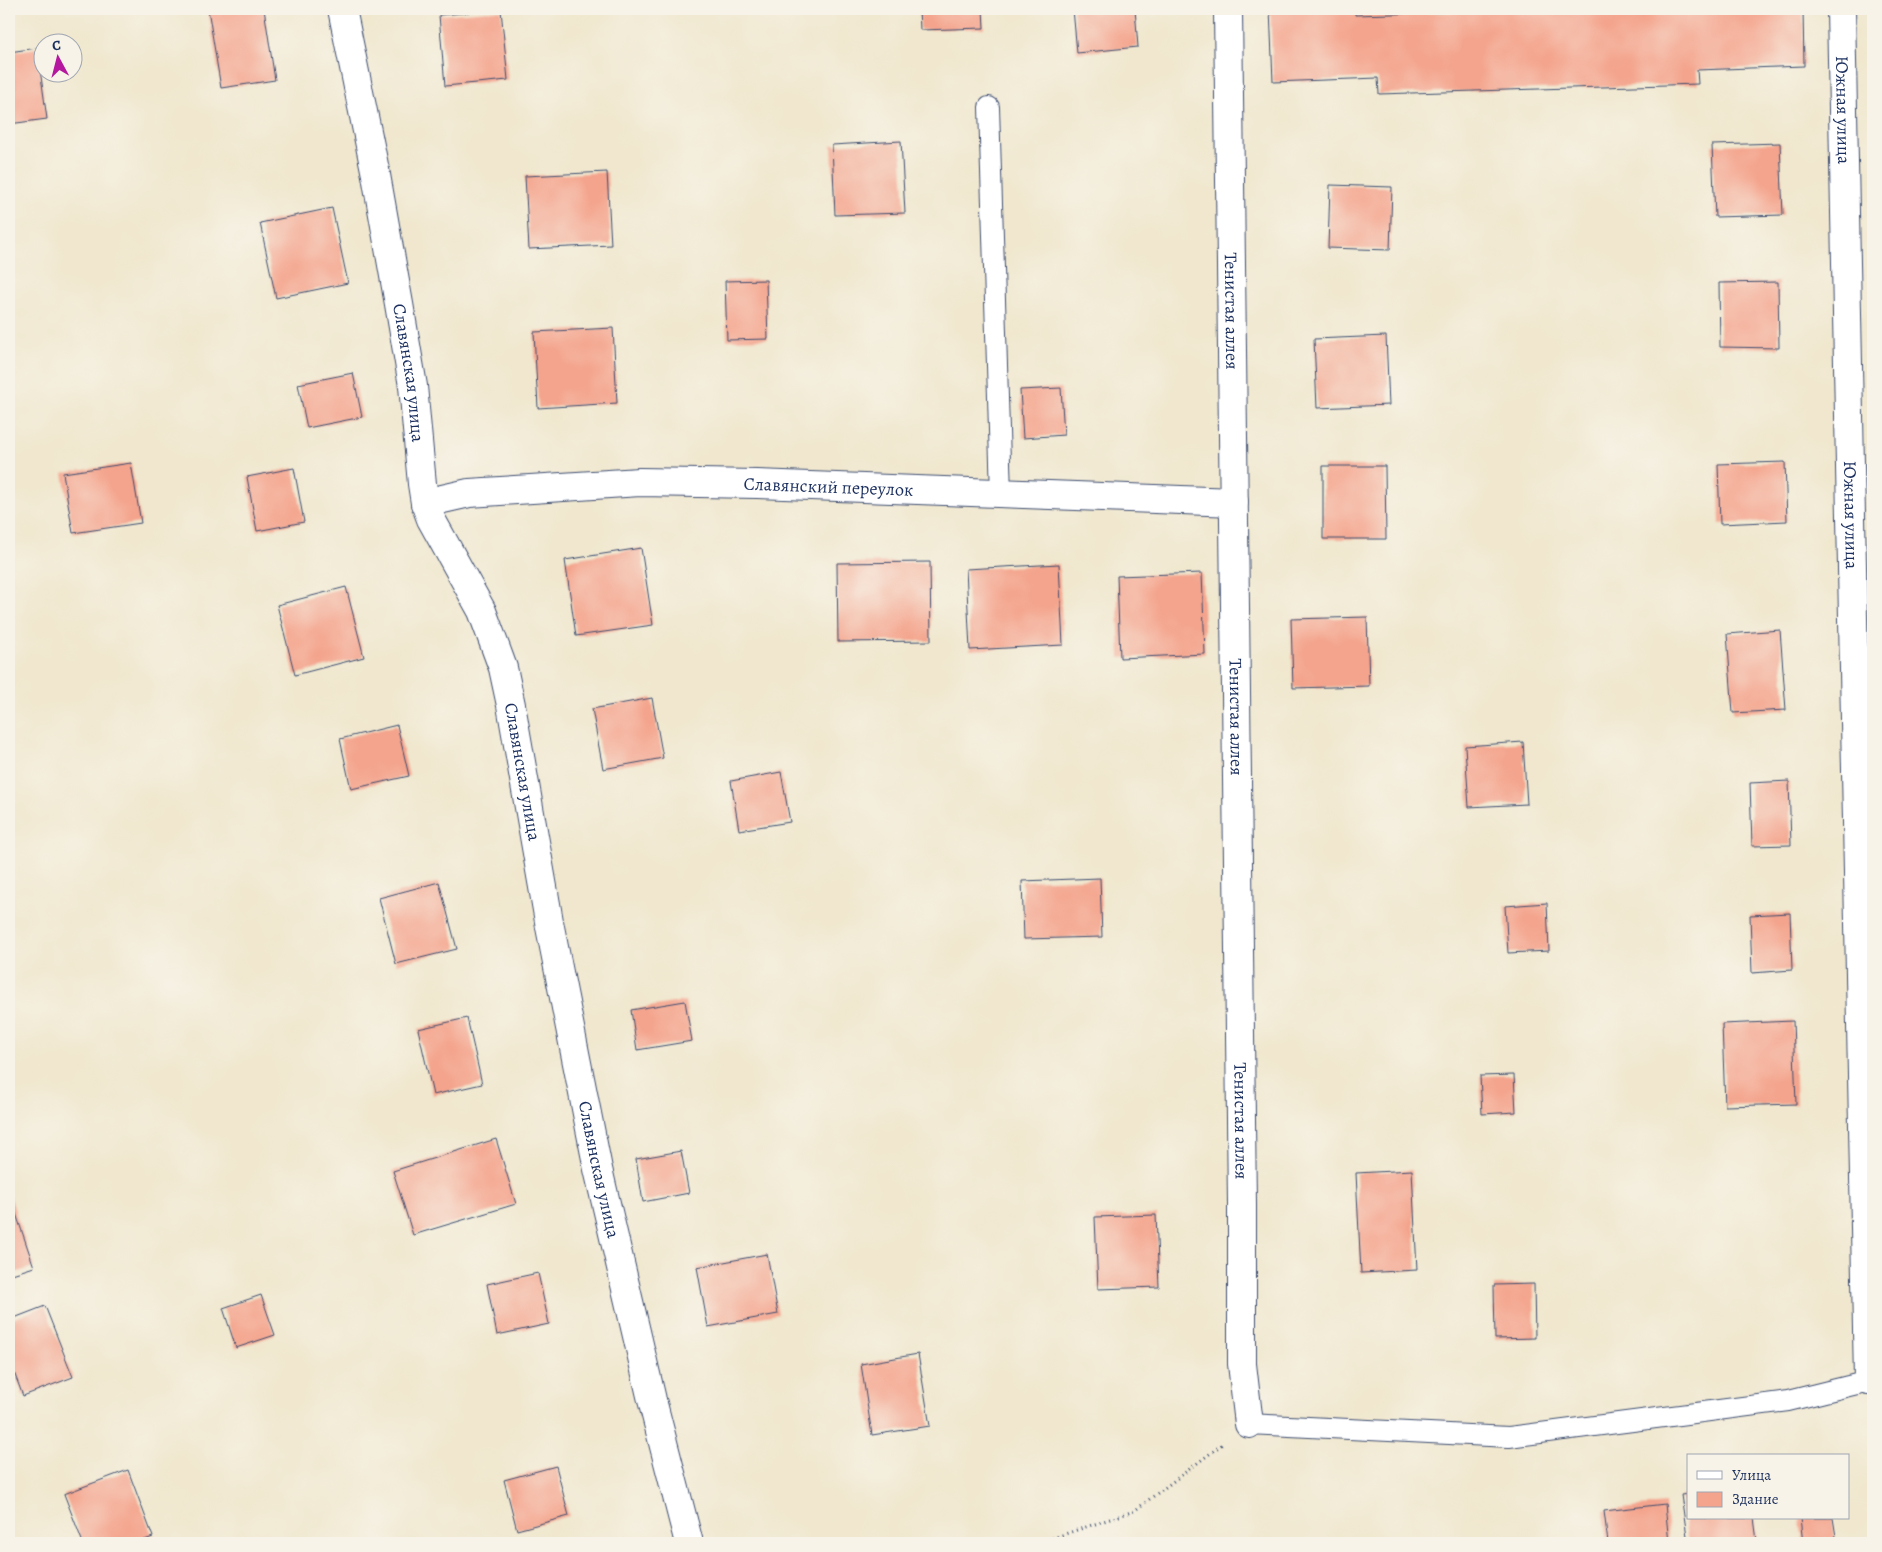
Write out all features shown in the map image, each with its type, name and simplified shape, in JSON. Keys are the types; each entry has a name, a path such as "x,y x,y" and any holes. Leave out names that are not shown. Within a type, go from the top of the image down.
{"street":[{"name":"Славянская улица","path":"342,9 376,175 413,386 425,503 431,519 482,611 503,668 550,927 598,1169 657,1418 689,1543"},
{"name":"Тенистая аллея","path":"1228,9 1242,1205 1242,1364 1249,1424"},
{"name":"Южная улица","path":"1841,9 1870,1380"},
{"name":"Славянский переулок","path":"425,503 469,493 640,482 757,484 1234,502"}],"lane":[{"path":"989,107 1001,494"},
{"path":"1249,1424 1509,1437 1788,1401 1870,1380"}],"path":[{"path":"1038,1543 1134,1511 1249,1424"}],"building":[{"path":"208,9 264,9 275,80 221,88"},
{"path":"919,9 983,9 984,28 920,30"},
{"path":"1073,9 1135,9 1138,47 1077,53"},
{"path":"1270,9 1355,9 1355,15 1571,9 1803,9 1804,66 1697,70 1698,84 1379,94 1378,78 1273,82"},
{"path":"501,10 508,80 445,86 439,15"},
{"path":"32,49 32,82 42,82 47,119 9,124 9,52"},
{"path":"901,141 905,213 835,215 832,145"},
{"path":"1780,143 1783,215 1715,217 1712,145"},
{"path":"607,172 611,245 529,249 525,176"},
{"path":"1330,185 1392,187 1390,250 1328,248"},
{"path":"332,208 348,283 276,298 260,223"},
{"path":"766,280 768,339 727,340 725,281"},
{"path":"1778,282 1779,348 1720,347 1719,283"},
{"path":"613,328 617,403 538,408 534,332"},
{"path":"1386,336 1389,405 1317,408 1314,339"},
{"path":"353,373 362,417 307,428 298,384"},
{"path":"1061,388 1064,435 1023,438 1020,390"},
{"path":"1785,462 1787,521 1720,524 1718,464"},
{"path":"131,463 141,523 73,533 63,473"},
{"path":"1323,466 1385,466 1386,539 1323,539"},
{"path":"294,468 304,522 257,531 247,477"},
{"path":"641,548 653,625 576,636 565,560"},
{"path":"930,562 931,641 838,642 837,563"},
{"path":"1059,564 1063,645 970,650 966,569"},
{"path":"1202,573 1205,654 1120,658 1117,576"},
{"path":"346,587 364,657 295,675 277,605"},
{"path":"1367,617 1369,686 1293,688 1291,619"},
{"path":"1780,630 1786,710 1733,713 1727,634"},
{"path":"652,698 663,758 603,769 592,709"},
{"path":"397,725 409,776 351,789 340,739"},
{"path":"1523,742 1527,804 1469,807 1465,746"},
{"path":"781,772 790,822 739,830 731,781"},
{"path":"1789,781 1791,845 1752,846 1750,783"},
{"path":"1100,878 1102,937 1024,939 1022,881"},
{"path":"439,882 457,949 396,964 379,898"},
{"path":"1547,903 1549,951 1508,953 1505,906"},
{"path":"1790,913 1792,970 1752,973 1750,915"},
{"path":"685,1001 692,1041 637,1050 631,1010"},
{"path":"467,1018 482,1084 433,1095 418,1029"},
{"path":"1793,1021 1796,1104 1725,1106 1722,1024"},
{"path":"1514,1075 1516,1112 1482,1114 1480,1076"},
{"path":"496,1139 516,1204 413,1235 393,1171"},
{"path":"681,1151 689,1193 643,1202 636,1159"},
{"path":"1412,1170 1417,1270 1361,1273 1356,1173"},
{"path":"9,1193 34,1267 9,1275"},
{"path":"1156,1215 1159,1287 1098,1289 1095,1217"},
{"path":"767,1254 778,1314 708,1327 697,1267"},
{"path":"538,1273 549,1324 497,1335 487,1284"},
{"path":"1534,1284 1535,1338 1495,1339 1494,1285"},
{"path":"261,1295 275,1335 236,1348 223,1308"},
{"path":"45,1306 73,1377 23,1396 9,1359 9,1320"},
{"path":"918,1354 930,1426 872,1435 861,1364"},
{"path":"556,1466 569,1516 517,1530 504,1480"},
{"path":"128,1470 153,1537 136,1543 83,1543 64,1494"},
{"path":"1687,1494 1687,1520 1754,1520 1757,1541 1740,1543 1688,1543 1681,1495"},
{"path":"1665,1504 1669,1543 1608,1543 1604,1511"},
{"path":"1800,1520 1833,1520 1837,1543 1803,1543"}]}
